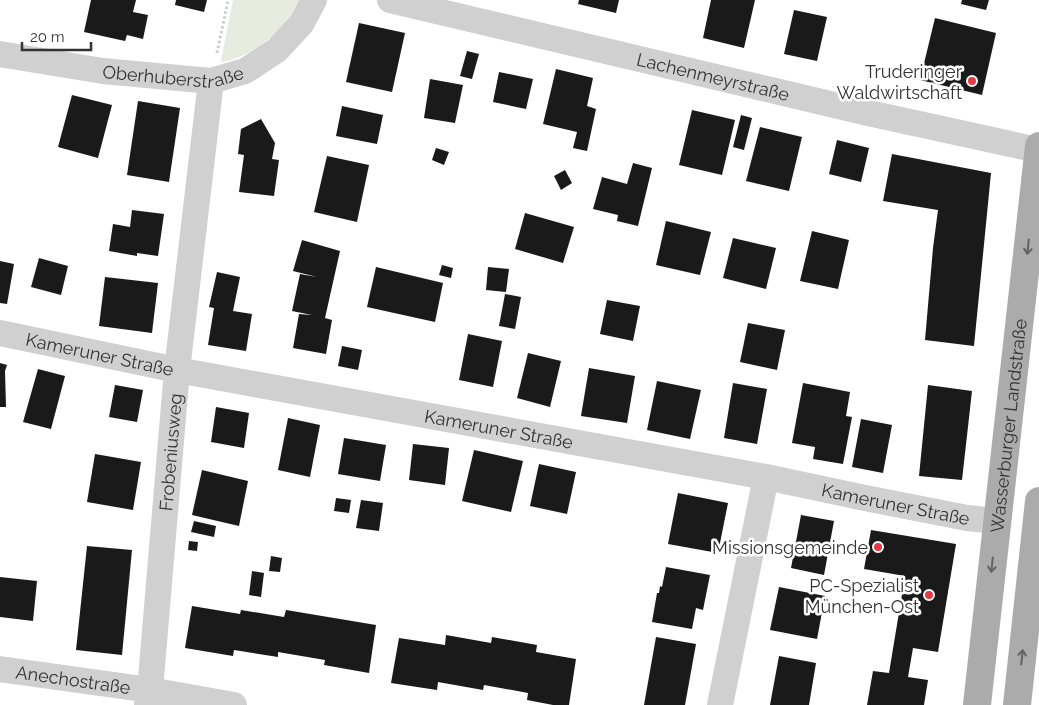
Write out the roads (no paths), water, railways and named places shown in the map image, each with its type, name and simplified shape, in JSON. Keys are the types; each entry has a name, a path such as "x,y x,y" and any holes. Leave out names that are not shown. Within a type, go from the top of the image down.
{"main road":[{"name":"Wasserburger Landstraße","path":"977,705 1039,146"},
{"path":"1017,705 1039,501"}],"street":[{"name":"Oberhuberstraße","path":"0,54 104,71 211,81 245,71 277,50 301,24 314,0"},
{"name":"Lachenmeyrstraße","path":"390,0 864,112 1038,150"},
{"name":"Frobeniusweg","path":"149,698 177,370 211,81"},
{"name":"Kameruner Straße","path":"0,333 177,370 766,477 967,518 997,520"},
{"path":"720,705 766,477"},
{"name":"Anechostraße","path":"0,669 149,698 234,705"}],"place":[{"name":"Truderinger Waldwirtschaft","path":"972,81"},
{"name":"Missionsgemeinde","path":"878,547"},
{"name":"PC-Spezialist München-Ost","path":"929,595"}]}
